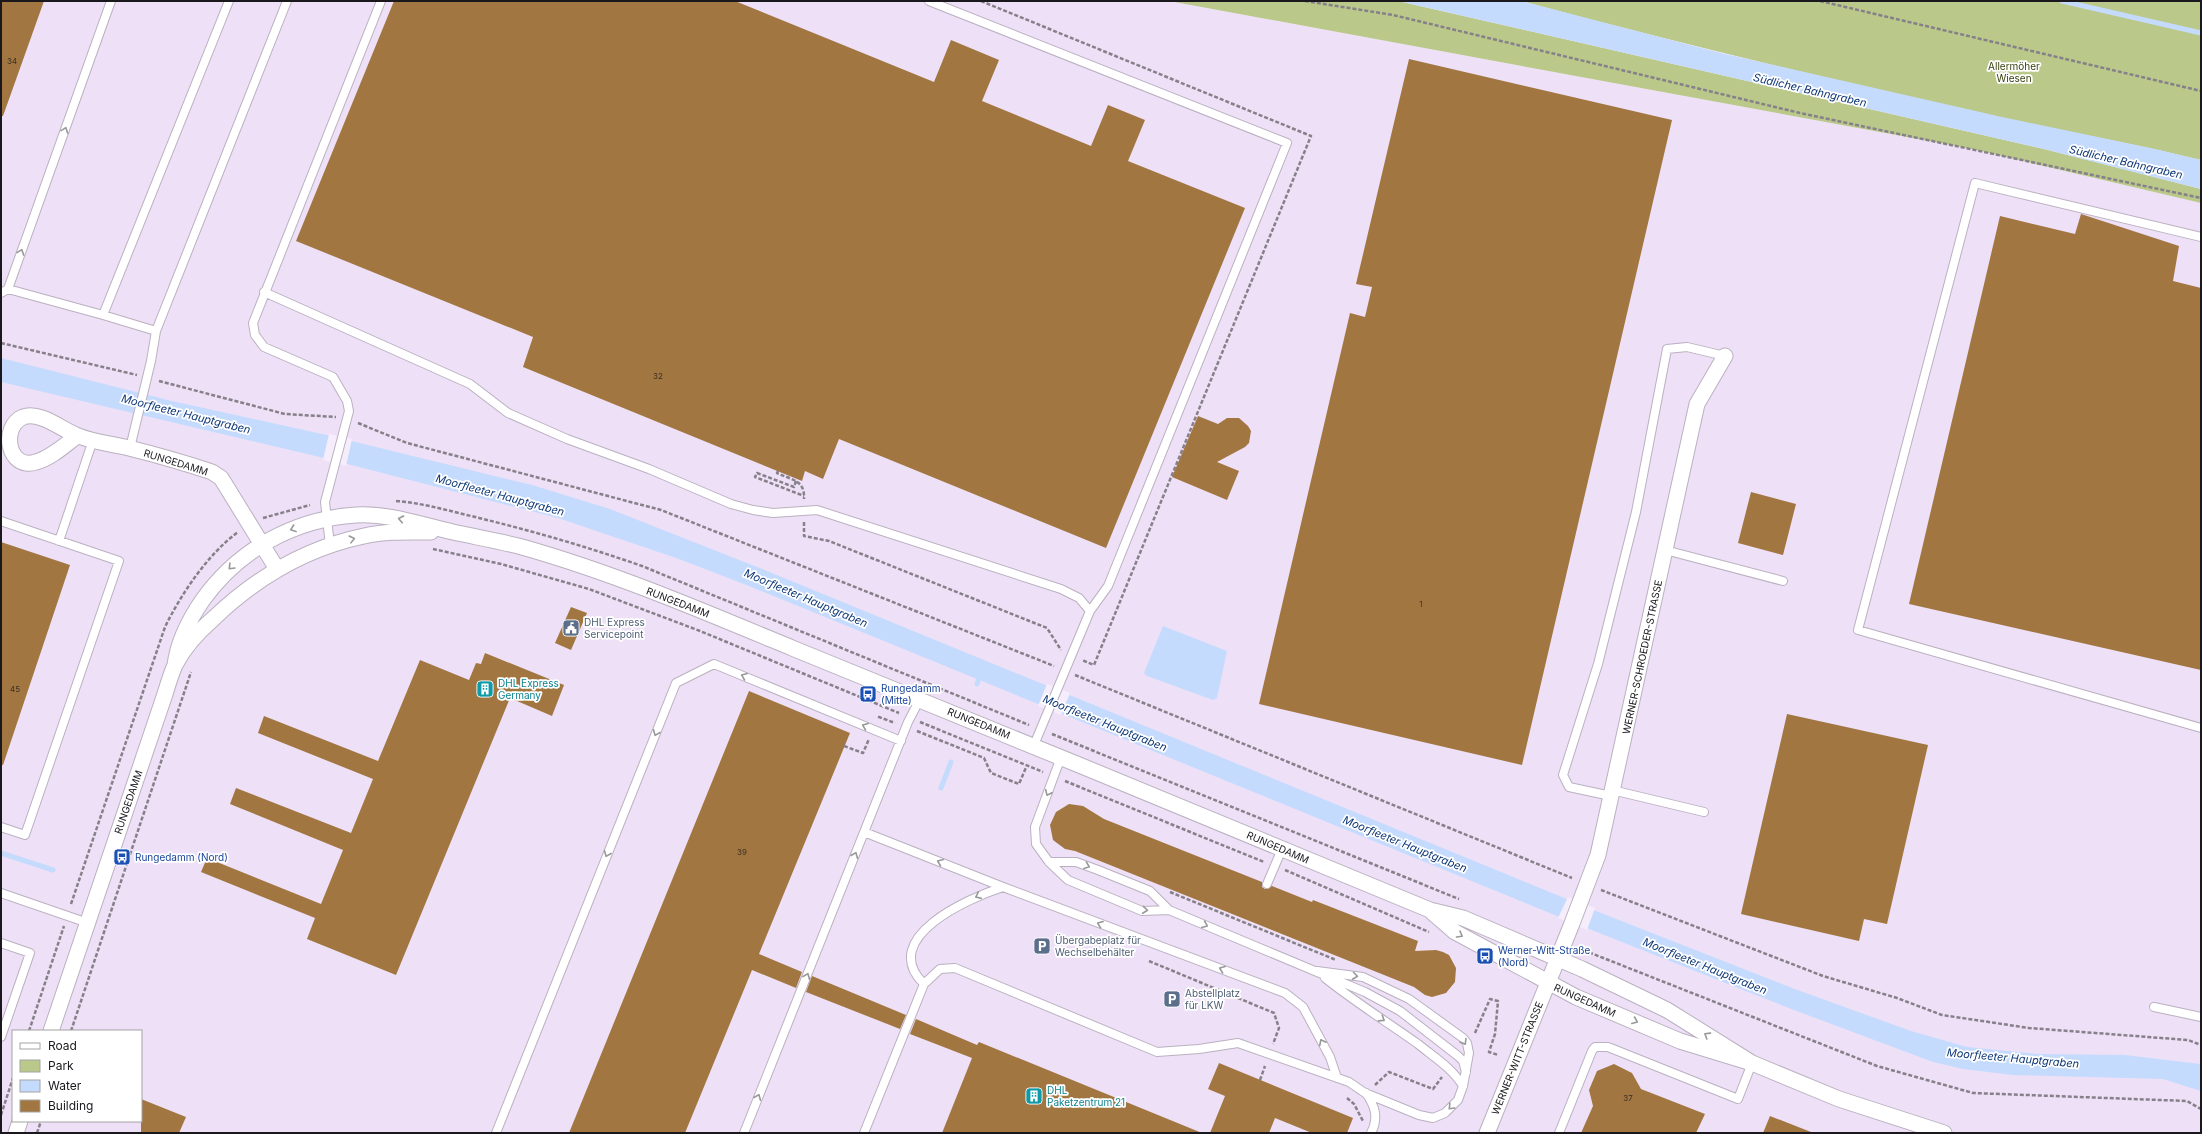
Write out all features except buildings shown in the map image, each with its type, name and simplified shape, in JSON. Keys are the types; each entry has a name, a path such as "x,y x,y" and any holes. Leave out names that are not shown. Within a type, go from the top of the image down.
{"street":[{"name":"WERNER-SCHROEDER-STRASSE","path":"1558,959 1598,854 1697,404 1725,356"},
{"name":"RUNGEDAMM","path":"77,436 130,448 212,472 221,478 277,569"},
{"name":"RUNGEDAMM","path":"51,1030 175,665 176,654 188,623 211,589 232,565 262,544 286,532 326,519 358,515 392,517 521,547 575,564 698,609 1061,756 1430,910 1463,918 1558,959 1667,1010 1752,1063"},
{"name":"RUNGEDAMM","path":"175,665 193,640 210,621 259,579 277,569 330,545 374,534 452,532"},
{"name":"RUNGEDAMM","path":"1430,910 1455,932 1548,983 1680,1041 1752,1063 1839,1099 1944,1133"},
{"name":"WERNER-WITT-STRASSE","path":"1487,1133 1558,959"},
{"path":"16,1133 20,1122"}],"lane":[{"path":"111,1 4,291 103,315 156,331"},
{"path":"103,315 229,1"},
{"path":"130,448 147,380 156,331 287,1"},
{"path":"330,545 325,502 347,418 347,401 333,377 275,354 258,341 253,323 264,292 381,1"},
{"path":"929,1 1287,143 1108,586 1090,611 1046,721 1034,745"},
{"path":"2201,238 1976,183 1858,630 2201,728"},
{"path":"264,292 470,384 508,413 567,439 649,469 732,504 753,510 773,513 817,510 1061,589 1074,594 1090,611"},
{"path":"1704,812 1569,786 1562,775 1598,664 1636,512 1667,349 1687,347 1725,356"},
{"path":"59,541 93,440"},
{"path":"1,521 119,561 25,835 1,827"},
{"path":"1665,550 1784,581"},
{"path":"496,1133 676,683 714,664 901,741"},
{"path":"744,1133 906,727 920,699"},
{"path":"1061,756 1055,777 1035,827 1036,844 1049,862 1068,880 1142,911 1169,910"},
{"path":"864,832 1003,887 1285,993 1303,1007 1330,1057 1336,1078"},
{"path":"1267,884 1282,849"},
{"path":"1049,862 1076,862 1150,891 1169,910 1365,992 1400,1011 1458,1056 1467,1073"},
{"path":"924,984 915,974 912,963 913,947 920,933 931,923 978,895 1003,887"},
{"path":"1,893 88,923"},
{"path":"1,943 30,953 1,1037"},
{"path":"864,1133 924,984 940,969 955,968 1157,1052 1199,1049 1238,1043 1270,1052 1349,1082 1366,1093 1419,1115 1433,1118 1445,1113 1458,1100 1463,1086 1467,1073 1469,1053 1467,1043 1455,1031 1410,999 1363,977 1317,971"},
{"path":"1317,971 1351,999 1449,1068 1463,1086"},
{"path":"2154,1007 2201,1017"},
{"path":"1559,1133 1592,1051 1595,1047 1608,1047 1738,1099 1752,1063"},
{"path":"1366,1093 1373,1103 1376,1115 1371,1133"}],"path":[{"path":"778,471 777,473 796,481 805,490 804,536 829,541 1047,628 1060,650 1072,657 1094,665 1311,136 981,1"},
{"path":"1305,1 1393,15 1800,113 2201,198"},
{"path":"1820,1 2201,91"},
{"path":"1,342 285,414 347,418 407,443 660,510 1574,879"},
{"path":"796,481 794,487 757,473 755,478 804,496"},
{"path":"391,500 425,505 520,527 582,545 642,566 1462,901"},
{"path":"29,1030 165,627 176,603 205,566 232,536 250,523 270,515 325,502"},
{"path":"426,547 501,564 589,589 700,631 1274,866 1432,933"},
{"path":"71,1030 191,670"},
{"path":"844,746 863,753 879,717 984,758 991,773 1019,784 1027,766"},
{"path":"1162,889 1344,963"},
{"path":"1599,889 1815,973 1897,998 1942,1015 2029,1028 2188,1040 2201,1045"},
{"path":"1564,943 1877,1066 1973,1093 2187,1101 2201,1109"},
{"path":"1149,961 1274,1013 1279,1028 1260,1080"},
{"path":"1265,1065 1273,1068"},
{"path":"1,1115 12,1081"},
{"path":"1345,1095 1354,1104 1361,1121"},
{"path":"37,1133 41,1122"}],"shaded area":[{"path":"1,1 1169,1 1972,149 2201,203 2201,1133 1,1133"}],"green space":[{"path":"1169,1 1398,1 2044,149 2201,189 2201,203 1972,149"},
{"name":"Allermöher Wiesen","path":"1521,1 2201,1 2201,160 2002,118 1821,76"}],"water":[{"name":"Südlicher Bahngraben","path":"1398,1 1521,1 1721,53 2002,117 2155,149 2201,160 2201,189 2044,149"},
{"name":"Moorfleeter Hauptgraben","path":"1,358 172,401 331,436 532,485 610,509 767,571 1596,911 1792,988 1911,1031 1967,1047 2038,1054 2125,1055 2200,1064 2201,1091 2163,1079 2013,1075 1963,1069 1933,1062 1786,1007 1589,929 749,586 679,559 558,518 324,458 1,382"},
{"path":"1163,626 1227,651 1217,698 1213,700 1147,676 1144,673"}],"pier":[{"path":"329,434 352,439 346,466 323,460"},
{"path":"1047,684 1070,693 1061,715 1038,706"},
{"path":"1568,897 1595,908 1587,930 1558,918"}],"waterway":[{"path":"2062,1 2201,33"},
{"path":"977,684 981,673"},
{"path":"941,788 951,762"},
{"path":"1,853 53,870"}],"place":[{"name":"DHL Express Servicepoint","path":"571,628"},
{"name":"DHL Express Germany","path":"485,689"},
{"name":"Rungedamm (Mitte)","path":"868,694"},
{"name":"Rungedamm (Nord)","path":"122,857"},
{"name":"Übergabeplatz für Wechselbehälter","path":"1042,946"},
{"name":"Werner-Witt-Straße (Nord)","path":"1485,956"},
{"name":"Abstellplatz für LKW","path":"1172,999"},
{"name":"DHL Paketzentrum 21","path":"1034,1096"}]}
